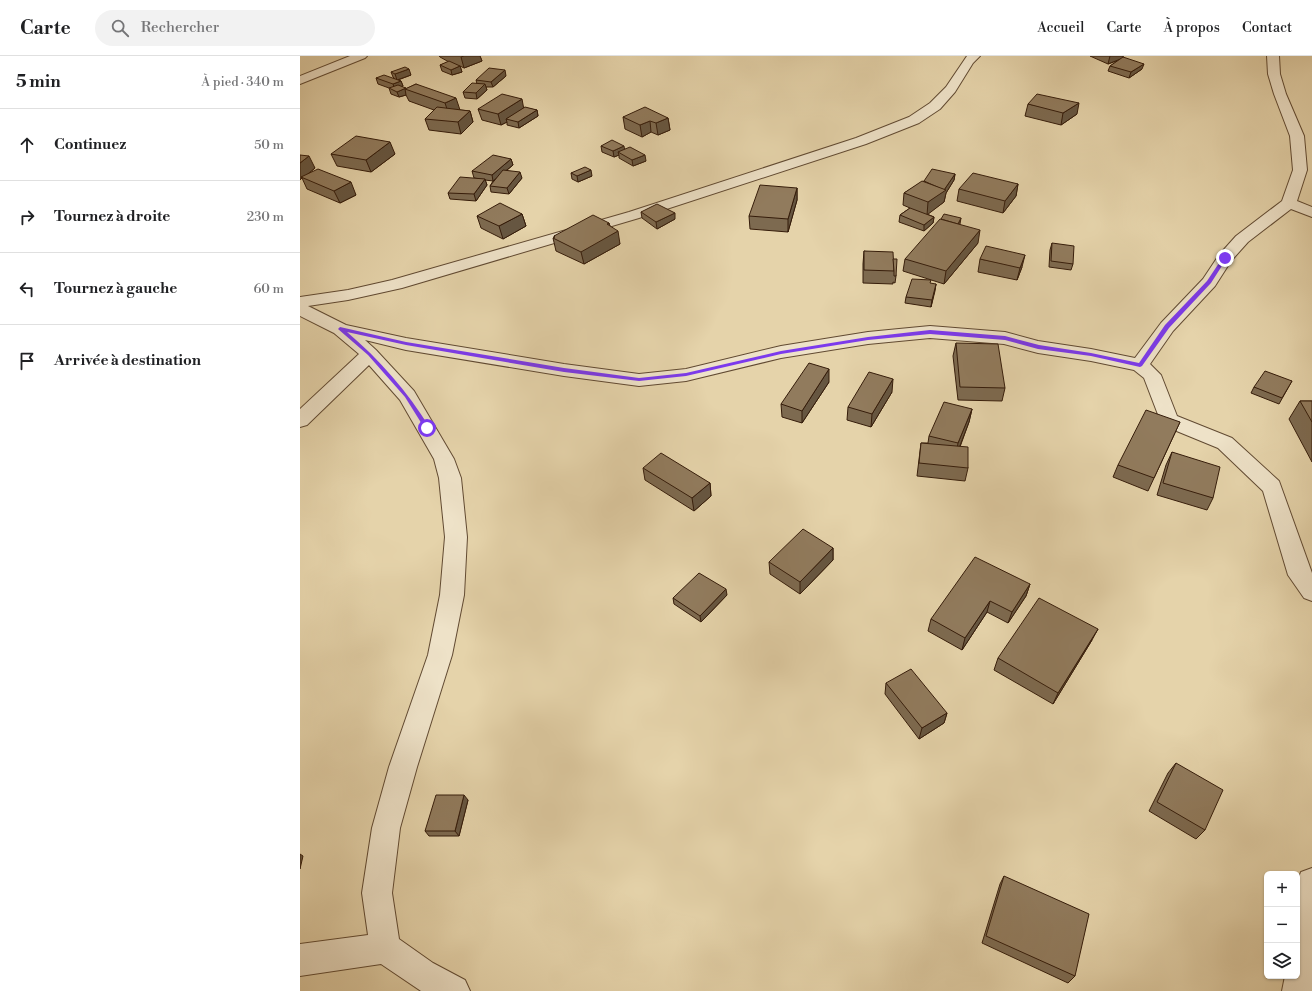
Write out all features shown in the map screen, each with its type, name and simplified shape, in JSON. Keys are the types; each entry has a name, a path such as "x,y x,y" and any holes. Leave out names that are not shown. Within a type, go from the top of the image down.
{"street":[{"path":"300,80 361,56"},
{"path":"300,302 348,295 396,284 634,215 861,141 914,120 935,106 951,89 968,61 974,56"},
{"path":"1140,365 1167,326 1209,282 1225,258 1242,239 1289,203 1300,170 1297,136 1280,94 1274,74 1273,56"},
{"path":"1289,203 1312,212"},
{"path":"300,309 340,329 370,354 407,396 444,459 450,478 456,537 452,595 440,655 402,767 386,828 377,893 385,948"},
{"path":"340,329 406,344 564,370 639,380 686,375 797,350 868,338 930,332 1005,338 1038,347 1098,356 1140,365 1152,375 1169,420 1225,443 1272,487 1300,575 1312,592"},
{"path":"300,420 370,354"},
{"path":"1304,981 1308,903 1312,883"},
{"path":"300,960 385,948 422,974 454,991"}],"building":[{"path":"1123,57 1144,64 1131,72 1110,66"},
{"path":"449,61 460,66 451,70 440,65"},
{"path":"405,67 409,69 395,74 391,72"},
{"path":"489,68 505,70 491,82 476,80"},
{"path":"384,75 401,81 393,84 376,78"},
{"path":"472,83 485,84 476,93 463,92"},
{"path":"416,84 456,98 445,103 405,89"},
{"path":"398,85 406,88 397,92 389,88"},
{"path":"502,94 522,99 498,114 478,109"},
{"path":"1037,94 1079,103 1063,113 1028,104"},
{"path":"437,107 470,111 458,122 425,119"},
{"path":"525,107 537,110 518,122 506,119"},
{"path":"645,107 668,118 656,123 650,121 640,125 623,117"},
{"path":"356,136 390,142 366,160 331,154"},
{"path":"612,140 624,146 613,151 601,146"},
{"path":"630,147 645,155 632,160 618,152"},
{"path":"300,155 309,156 300,163"},
{"path":"493,155 511,159 492,175 472,171"},
{"path":"585,167 591,170 577,176 571,173"},
{"path":"318,169 351,182 334,191 301,177"},
{"path":"932,169 955,174 944,190 924,181"},
{"path":"503,170 520,172 507,188 490,186"},
{"path":"973,173 1018,184 1005,201 959,189"},
{"path":"460,177 485,179 474,194 448,193"},
{"path":"922,181 946,190 928,202 904,193"},
{"path":"760,185 797,188 788,219 749,216"},
{"path":"500,203 522,214 499,226 477,216"},
{"path":"657,204 675,213 656,222 641,212"},
{"path":"910,208 934,217 924,225 900,215"},
{"path":"944,214 961,218 958,224 941,219"},
{"path":"593,215 609,223 607,224 618,231 581,252 553,238 555,237 554,236"},
{"path":"940,219 980,230 946,271 905,259"},
{"path":"1052,243 1074,246 1073,264 1051,261"},
{"path":"986,246 1025,255 1020,268 980,259"},
{"path":"864,251 893,252 894,271 864,270"},
{"path":"893,259 897,259 896,276 894,276"},
{"path":"912,279 931,280 930,283 936,284 932,300 906,297"},
{"path":"956,343 998,344 1005,388 960,387"},
{"path":"809,363 829,369 802,411 781,404"},
{"path":"1265,371 1292,381 1282,398 1254,387"},
{"path":"869,372 893,379 872,414 848,407"},
{"path":"1300,401 1312,401 1312,422"},
{"path":"944,402 972,409 958,443 929,436"},
{"path":"1146,410 1180,422 1154,478 1118,465"},
{"path":"921,443 968,447 968,468 919,463"},
{"path":"1172,452 1220,467 1213,498 1163,483"},
{"path":"661,453 710,483 692,498 643,468"},
{"path":"803,529 833,548 800,582 769,562"},
{"path":"975,557 1030,584 1012,612 990,601 965,638 931,619"},
{"path":"699,573 726,589 700,616 673,598"},
{"path":"1039,598 1098,629 1058,693 998,658"},
{"path":"911,669 947,713 922,728 886,683"},
{"path":"1176,763 1223,790 1205,830 1157,802"},
{"path":"436,795 464,795 455,831 425,831"},
{"path":"1004,876 1089,914 1075,976 986,936"}],"route":[{"path":"427,428 407,396 370,354 340,329 406,344 564,370 639,380 686,375 781,352 868,338 930,332 1005,338 1038,347 1126,361 1140,365 1167,326 1209,282 1225,258"}]}
